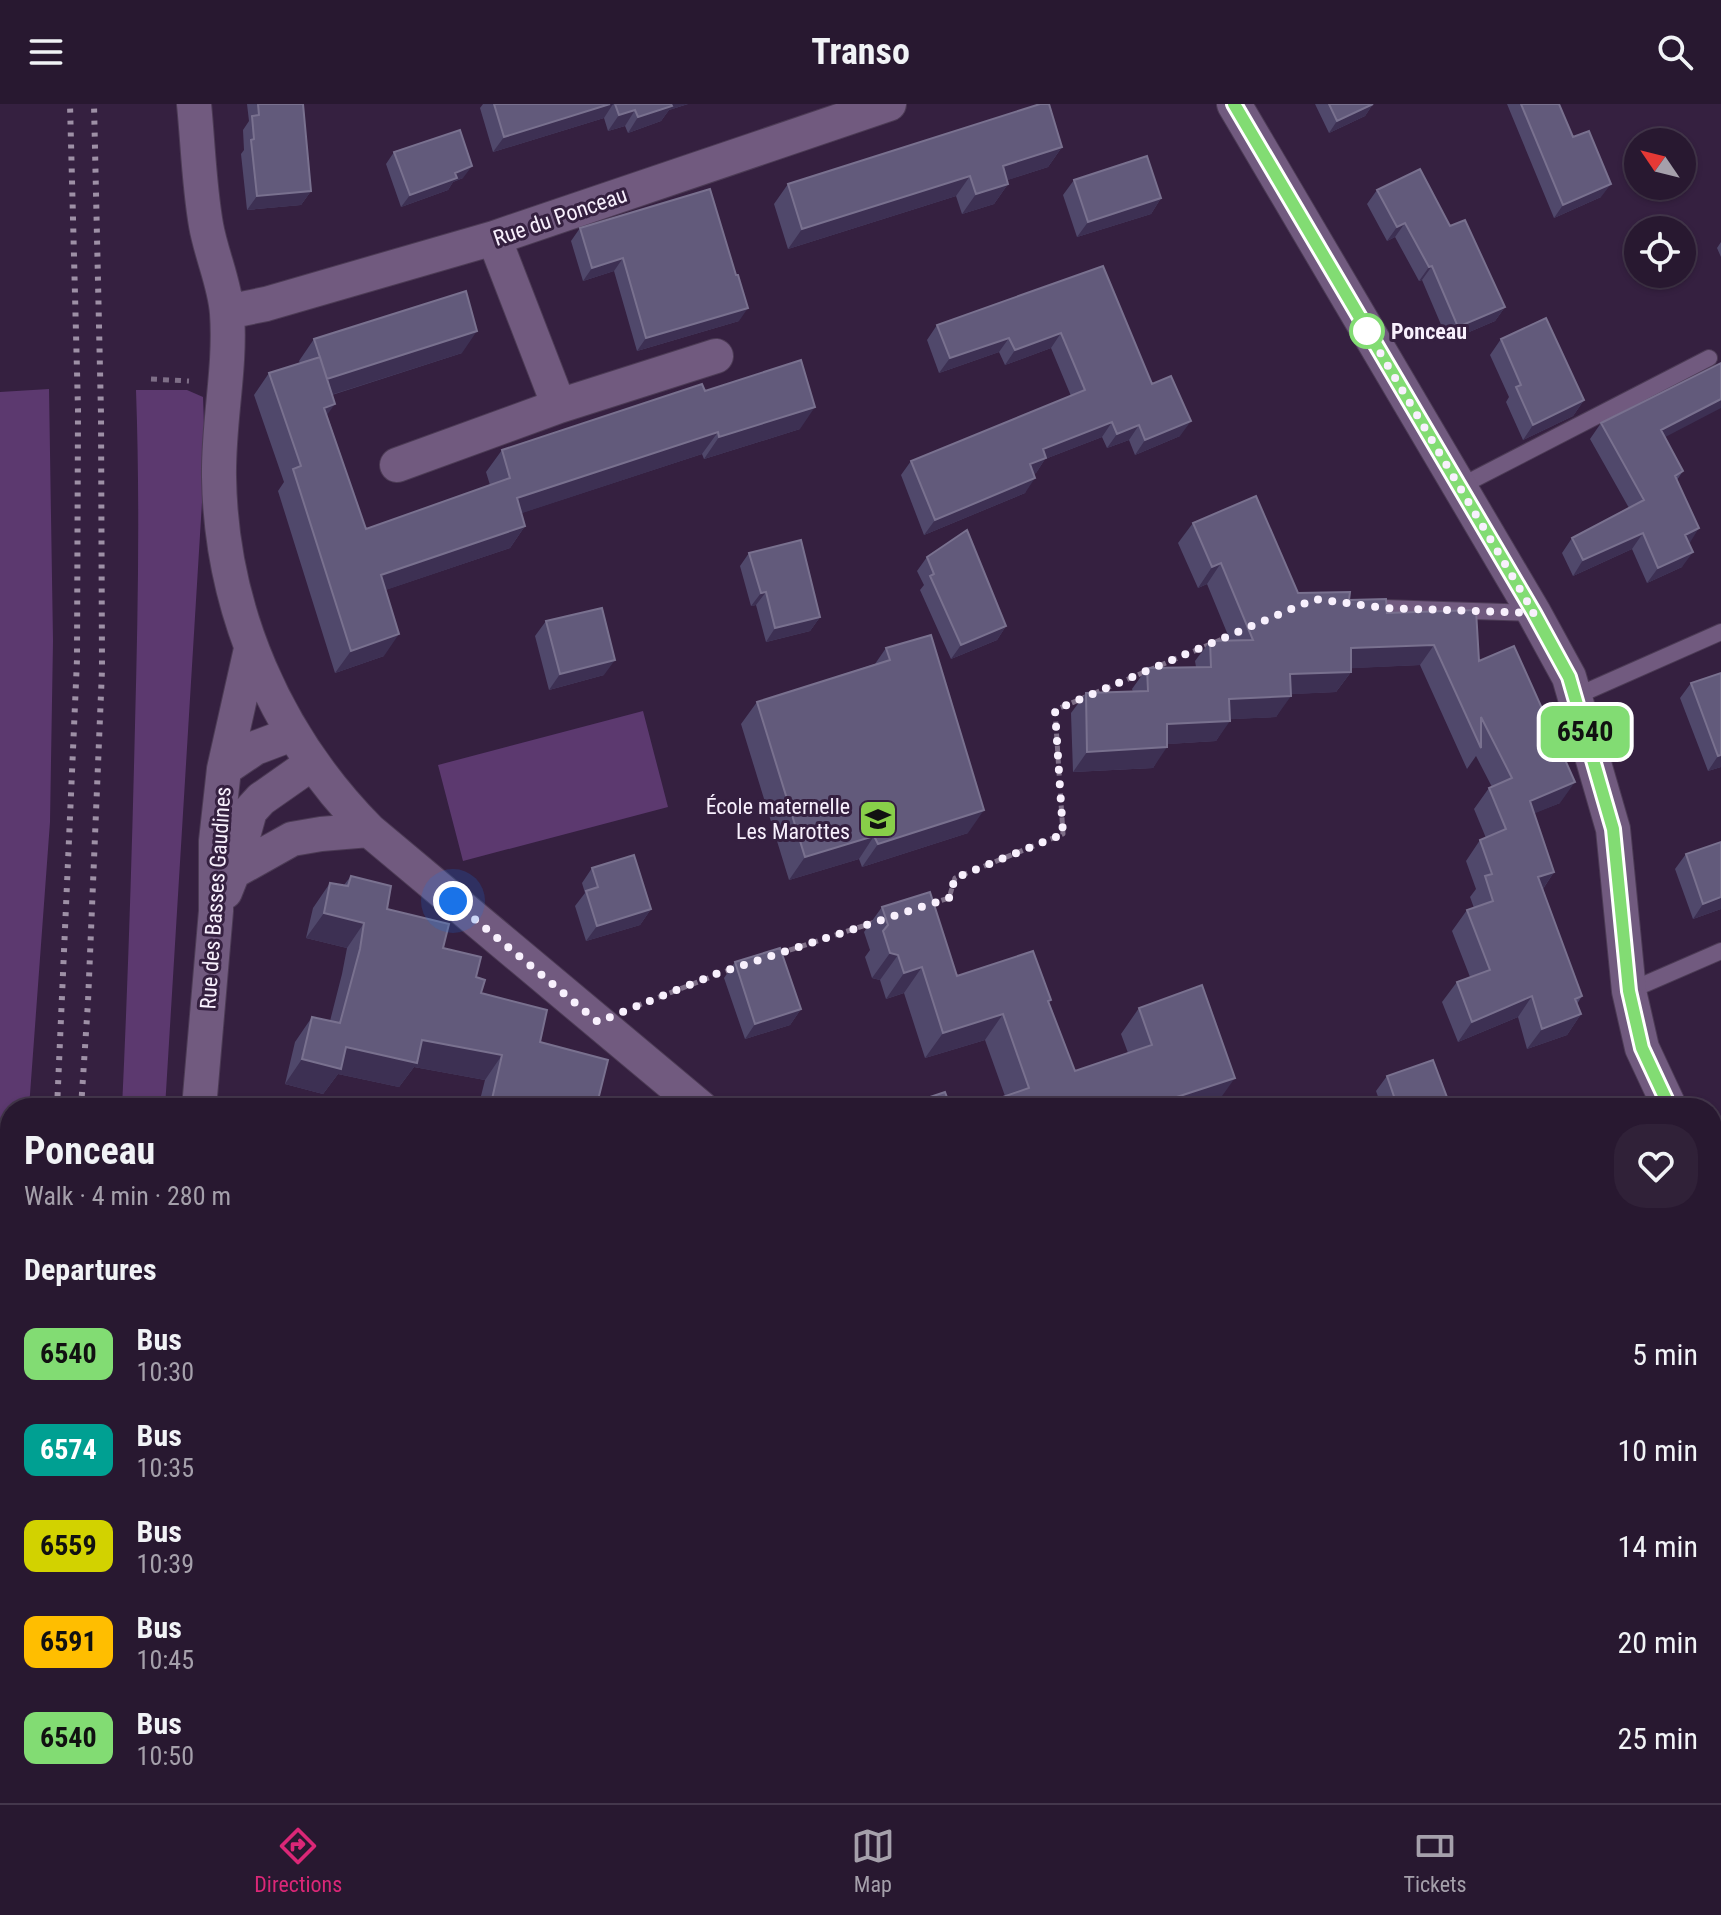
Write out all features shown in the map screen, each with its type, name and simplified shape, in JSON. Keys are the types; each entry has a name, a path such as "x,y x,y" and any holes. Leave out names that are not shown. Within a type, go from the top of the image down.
{"street":[{"path":"194,104 206,224 227,312 220,490 232,593 251,649 292,734 336,798 369,830 689,1098"},
{"name":"Rue du Ponceau","path":"227,312 266,304 494,238 889,104"},
{"path":"1234,104 1569,677 1613,829 1629,991 1642,1048 1665,1098"},
{"path":"494,238 559,406"},
{"path":"397,465 559,406 716,356"},
{"name":"Rue des Basses Gaudines","path":"200,1098 216,911 216,841 224,769 251,649"},
{"path":"224,769 255,748 292,734"},
{"path":"216,911 233,872 250,811 261,799 311,764"},
{"path":"233,872 292,839 369,830"}],"lane":[{"path":"1459,487 1709,358"},
{"path":"1384,608 1534,613"},
{"path":"1574,697 1721,632"},
{"path":"1629,991 1721,951"}],"path":[{"path":"151,379 194,381"},
{"path":"920,907 949,898 955,878 1063,834 1055,710 1243,630"},
{"path":"775,955 876,922"},
{"path":"598,1022 745,964"}],"shaded area":[{"path":"49,389 53,641 50,822 30,1098 0,1098 0,392"},
{"path":"136,390 187,390 203,397 205,453 166,1098 122,1098 130,916 138,516"},
{"path":"643,711 668,807 463,861 438,765"}],"building":[{"path":"258,104 303,104 311,191 257,196 251,140 254,139 252,116 259,115"},
{"path":"494,104 610,104 504,137"},
{"path":"615,104 672,106 638,117 635,110 619,115"},
{"path":"1040,104 1049,104 1062,147 1003,166 1008,184 976,194 970,176 802,229 788,184"},
{"path":"1329,104 1373,104 1337,121"},
{"path":"1521,104 1559,104 1573,137 1589,131 1611,184 1563,205"},
{"path":"460,130 472,166 455,173 457,178 410,195 394,152"},
{"path":"1147,156 1161,198 1088,222 1074,180"},
{"path":"1420,169 1450,226 1465,220 1505,307 1458,327 1432,266 1429,267 1405,223 1397,227 1377,190"},
{"path":"710,189 748,308 646,338 623,258 592,268 580,228"},
{"path":"1103,266 1152,384 1171,376 1191,421 1145,440 1139,425 1117,434 1112,422 1043,449 1046,458 1030,464 1035,478 935,520 911,461 1085,390 1061,333 1015,350 1009,338 950,358 937,325"},
{"path":"466,291 477,331 327,379 314,339"},
{"path":"1546,318 1584,400 1533,425 1516,387 1521,385 1501,339"},
{"path":"320,357 335,404 324,408 366,529 510,478 502,450 702,384 705,391 801,360 815,407 719,437 718,432 517,498 525,526 381,575 399,634 351,651 293,469 301,466 269,373"},
{"path":"1721,363 1721,399 1661,430 1683,471 1675,476 1699,528 1685,535 1693,552 1658,568 1643,533 1583,560 1572,538 1644,500 1601,423"},
{"path":"1256,496 1298,593 1350,592 1349,600 1386,599 1387,613 1476,610 1479,661 1514,646 1575,782 1530,801 1554,872 1538,877 1582,996 1575,999 1581,1014 1542,1029 1532,996 1472,1022 1457,982 1490,970 1467,910 1493,901 1485,876 1492,874 1480,840 1506,829 1489,788 1512,778 1481,717 1481,748 1434,645 1351,648 1351,672 1290,674 1291,696 1229,699 1230,721 1167,724 1167,747 1087,752 1086,693 1148,691 1147,668 1211,667 1210,641 1253,640 1221,563 1212,567 1193,523"},
{"path":"967,530 1006,626 961,645 930,576 934,574 927,557"},
{"path":"801,540 820,617 775,628 766,592 761,593 749,553"},
{"path":"602,608 615,660 560,674 546,621"},
{"path":"931,635 984,810 878,844 874,836 805,857 757,702 890,660 886,648"},
{"path":"1721,673 1721,755 1718,756 1691,683"},
{"path":"1721,842 1721,897 1703,904 1686,854"},
{"path":"634,855 651,909 597,926 586,891 598,887 592,868"},
{"path":"351,876 391,886 387,909 449,924 443,948 481,957 476,977 485,980 481,993 547,1010 540,1042 608,1060 598,1098 492,1098 502,1055 422,1040 417,1063 346,1047 341,1069 302,1059 312,1017 340,1023 360,949 364,923 324,913 330,883 348,886"},
{"path":"930,892 957,976 1033,951 1075,1071 1152,1045 1139,1008 1202,985 1235,1078 1174,1098 1000,1098 1029,1088 1003,1014 943,1033 922,967 904,973 898,955 890,953 883,931 888,925 882,907"},
{"path":"780,948 801,1009 755,1024 735,962"},
{"path":"1433,1060 1447,1098 1395,1098 1387,1076"},
{"path":"945,1092 947,1098 927,1098"}],"railway":[{"path":"57,1098 77,660 78,409 70,104"},
{"path":"82,1098 102,670 101,414 94,104"}],"bus line":[{"name":"6540","path":"1234,104 1569,677 1613,829 1629,991 1642,1048 1665,1098"}],"place":[{"name":"Ponceau","path":"1367,331"},
{"name":"École maternelle Les Marottes","path":"878,819"}],"route":[{"path":"453,901 598,1022 716,974 949,898 955,878 1063,834 1055,710 1315,599 1384,608 1534,613 1362,322 1367,331"}]}
